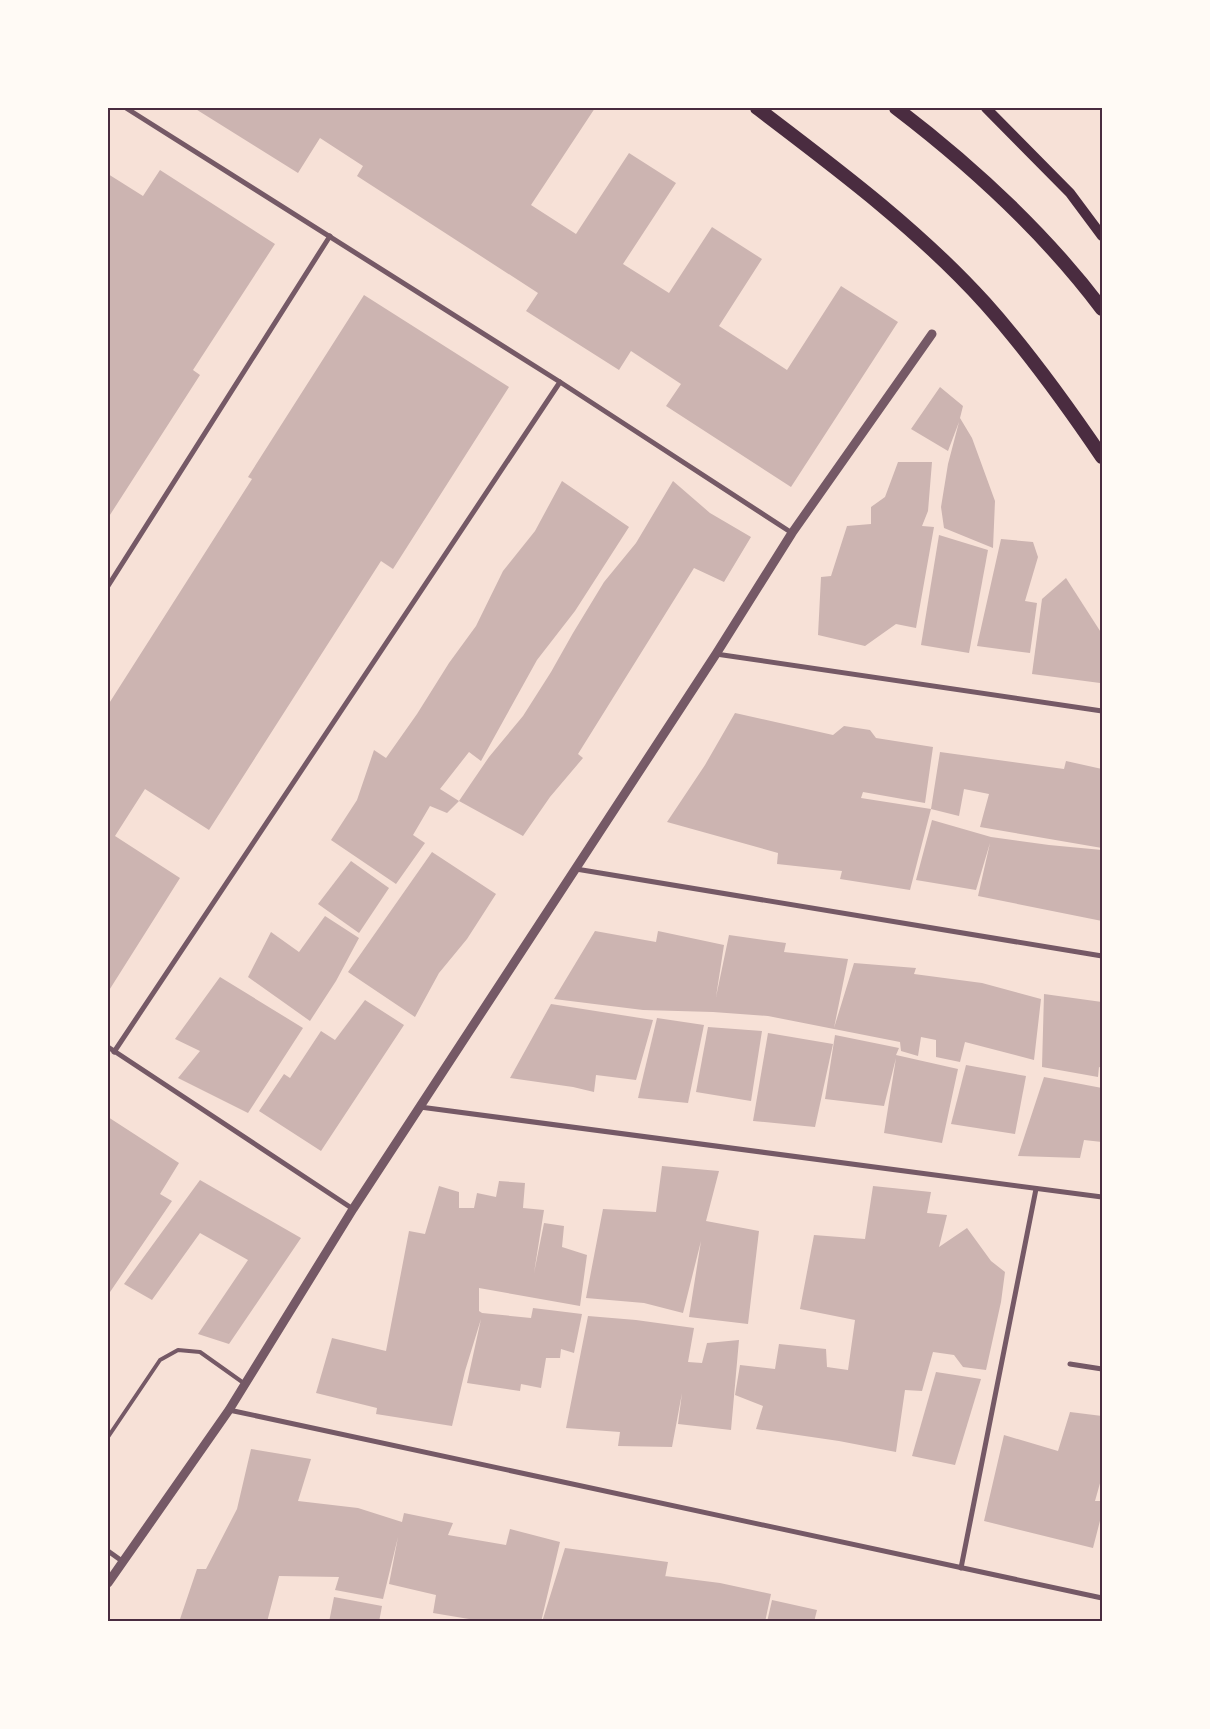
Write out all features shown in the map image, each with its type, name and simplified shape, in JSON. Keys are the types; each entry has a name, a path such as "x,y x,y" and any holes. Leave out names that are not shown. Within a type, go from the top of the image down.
{"highway":[{"path":"757,108 808,146 909,229 984,302 1021,345 1102,457"},
{"path":"896,108 964,163 1017,211 1058,254 1102,309"}],"main road":[{"path":"986,108 1070,193 1102,236"}],"street":[{"path":"126,108 560,382 792,533"},
{"path":"108,586 330,236"},
{"path":"108,1583 229,1410 353,1209 716,654 792,533 932,334"},
{"path":"114,1052 560,382"},
{"path":"716,654 1102,711"},
{"path":"576,869 1102,956"},
{"path":"108,1047 353,1209"},
{"path":"420,1107 1102,1198"},
{"path":"962,1568 1036,1189"},
{"path":"1070,1364 1102,1369"},
{"path":"229,1410 1102,1598"},
{"path":"108,1551 122,1561"}],"lane":[{"path":"108,1438 160,1360 178,1350 200,1352 245,1384"}],"building":[{"path":"194,108 595,108 531,205 576,234 629,153 676,183 623,264 669,293 712,227 762,259 719,326 787,370 841,286 898,322 791,487 666,406 681,384 631,351 619,370 526,311 538,293 357,176 363,166 320,138 298,173"},
{"path":"160,170 275,244 193,370 200,375 108,518 108,174 143,196"},
{"path":"364,295 509,387 393,569 381,561 209,830 145,789 115,836 180,878 108,992 108,705 252,479 248,477"},
{"path":"940,387 963,406 960,418 972,438 995,501 993,548 944,528 941,507 948,464 959,422 948,451 911,429"},
{"path":"898,462 932,462 928,511 922,526 934,527 916,628 896,624 865,646 818,635 821,577 831,576 847,526 871,524 871,507 885,497"},
{"path":"562,481 629,527 575,611 537,660 481,761 469,752 440,789 459,801 447,813 430,806 413,835 425,843 396,884 331,840 357,800 374,750 386,758 417,714 449,663 476,626 503,571 535,531"},
{"path":"673,481 710,513 751,537 724,582 694,568 578,754 583,758 550,797 523,836 459,801 489,757 523,716 604,582 636,543"},
{"path":"939,535 988,550 969,653 921,645"},
{"path":"1001,539 1033,542 1038,557 1025,601 1037,603 1030,653 977,646"},
{"path":"1066,578 1102,634 1102,682 1100,683 1032,674 1042,599"},
{"path":"735,713 833,735 844,726 870,730 876,738 933,747 925,803 863,792 861,798 931,809 910,890 840,879 842,871 777,864 778,853 667,822 705,765"},
{"path":"940,752 1064,769 1066,761 1102,769 1102,848 980,827 989,794 964,789 959,816 931,809"},
{"path":"932,820 991,837 1102,850 1102,921 978,896 990,843 976,890 916,880"},
{"path":"432,852 496,894 467,939 439,973 415,1017 348,972"},
{"path":"351,861 389,888 359,933 318,904"},
{"path":"325,916 359,938 336,981 310,1021 248,977 271,932 299,952"},
{"path":"595,931 656,942 658,931 724,945 716,997 729,935 786,943 784,952 848,959 834,1028 854,963 916,968 914,974 982,983 1041,999 1034,1060 965,1042 960,1062 936,1057 936,1040 921,1037 918,1056 901,1051 900,1042 768,1016 643,1010 554,999"},
{"path":"220,977 303,1028 248,1113 178,1078 200,1051 175,1039"},
{"path":"1044,994 1102,1002 1102,1068 1099,1067 1098,1077 1042,1067"},
{"path":"365,1000 404,1025 321,1151 259,1111 284,1074 290,1078 321,1031 335,1040"},
{"path":"551,1004 653,1020 636,1080 596,1075 594,1092 510,1078"},
{"path":"657,1018 704,1025 688,1103 638,1098"},
{"path":"708,1027 762,1031 751,1101 696,1092"},
{"path":"768,1033 833,1044 815,1127 753,1121"},
{"path":"835,1035 899,1048 896,1055 958,1069 942,1143 884,1133 896,1058 884,1106 825,1099"},
{"path":"966,1065 1026,1076 1015,1134 951,1124"},
{"path":"1044,1077 1102,1088 1102,1142 1084,1140 1080,1158 1018,1156"},
{"path":"108,1117 179,1163 160,1194 172,1201 108,1295"},
{"path":"662,1166 719,1171 706,1221 759,1231 748,1324 689,1317 701,1241 683,1313 644,1303 586,1298 603,1209 656,1212"},
{"path":"200,1180 301,1238 229,1344 198,1334 248,1260 200,1233 152,1300 124,1284"},
{"path":"499,1181 525,1183 523,1208 544,1210 534,1273 544,1223 564,1226 562,1247 587,1255 580,1306 479,1288 479,1311 482,1313 531,1318 533,1308 582,1314 574,1353 561,1349 560,1358 546,1358 541,1388 521,1384 520,1391 467,1383 481,1319 465,1371 452,1426 376,1414 377,1408 316,1393 332,1338 386,1351 409,1231 425,1234 439,1186 459,1192 459,1208 474,1208 477,1193 496,1197"},
{"path":"873,1186 931,1192 927,1213 947,1215 939,1247 967,1228 991,1261 1005,1272 1001,1302 986,1370 963,1367 954,1355 933,1352 922,1391 905,1390 896,1452 839,1441 756,1429 763,1406 735,1395 740,1365 775,1369 779,1344 826,1349 827,1367 848,1370 855,1320 800,1309 814,1235 865,1239"},
{"path":"588,1316 694,1328 688,1362 702,1363 707,1343 739,1340 731,1430 678,1424 682,1393 672,1447 618,1446 620,1432 566,1428"},
{"path":"936,1372 981,1379 955,1465 912,1456"},
{"path":"1070,1412 1102,1416 1102,1476 1095,1501 1102,1501 1102,1513 1093,1548 984,1521 1004,1435 1058,1451"},
{"path":"251,1449 311,1459 298,1501 358,1508 402,1522 404,1513 453,1523 448,1535 506,1545 510,1529 560,1542 541,1622 487,1622 433,1613 436,1595 389,1584 398,1537 383,1599 335,1590 339,1577 279,1576 267,1622 179,1622 197,1569 206,1569 237,1509"},
{"path":"565,1548 668,1562 665,1576 720,1583 771,1594 765,1622 542,1622"},
{"path":"334,1597 382,1606 379,1622 329,1622"},
{"path":"772,1600 817,1610 814,1622 767,1622"}]}
